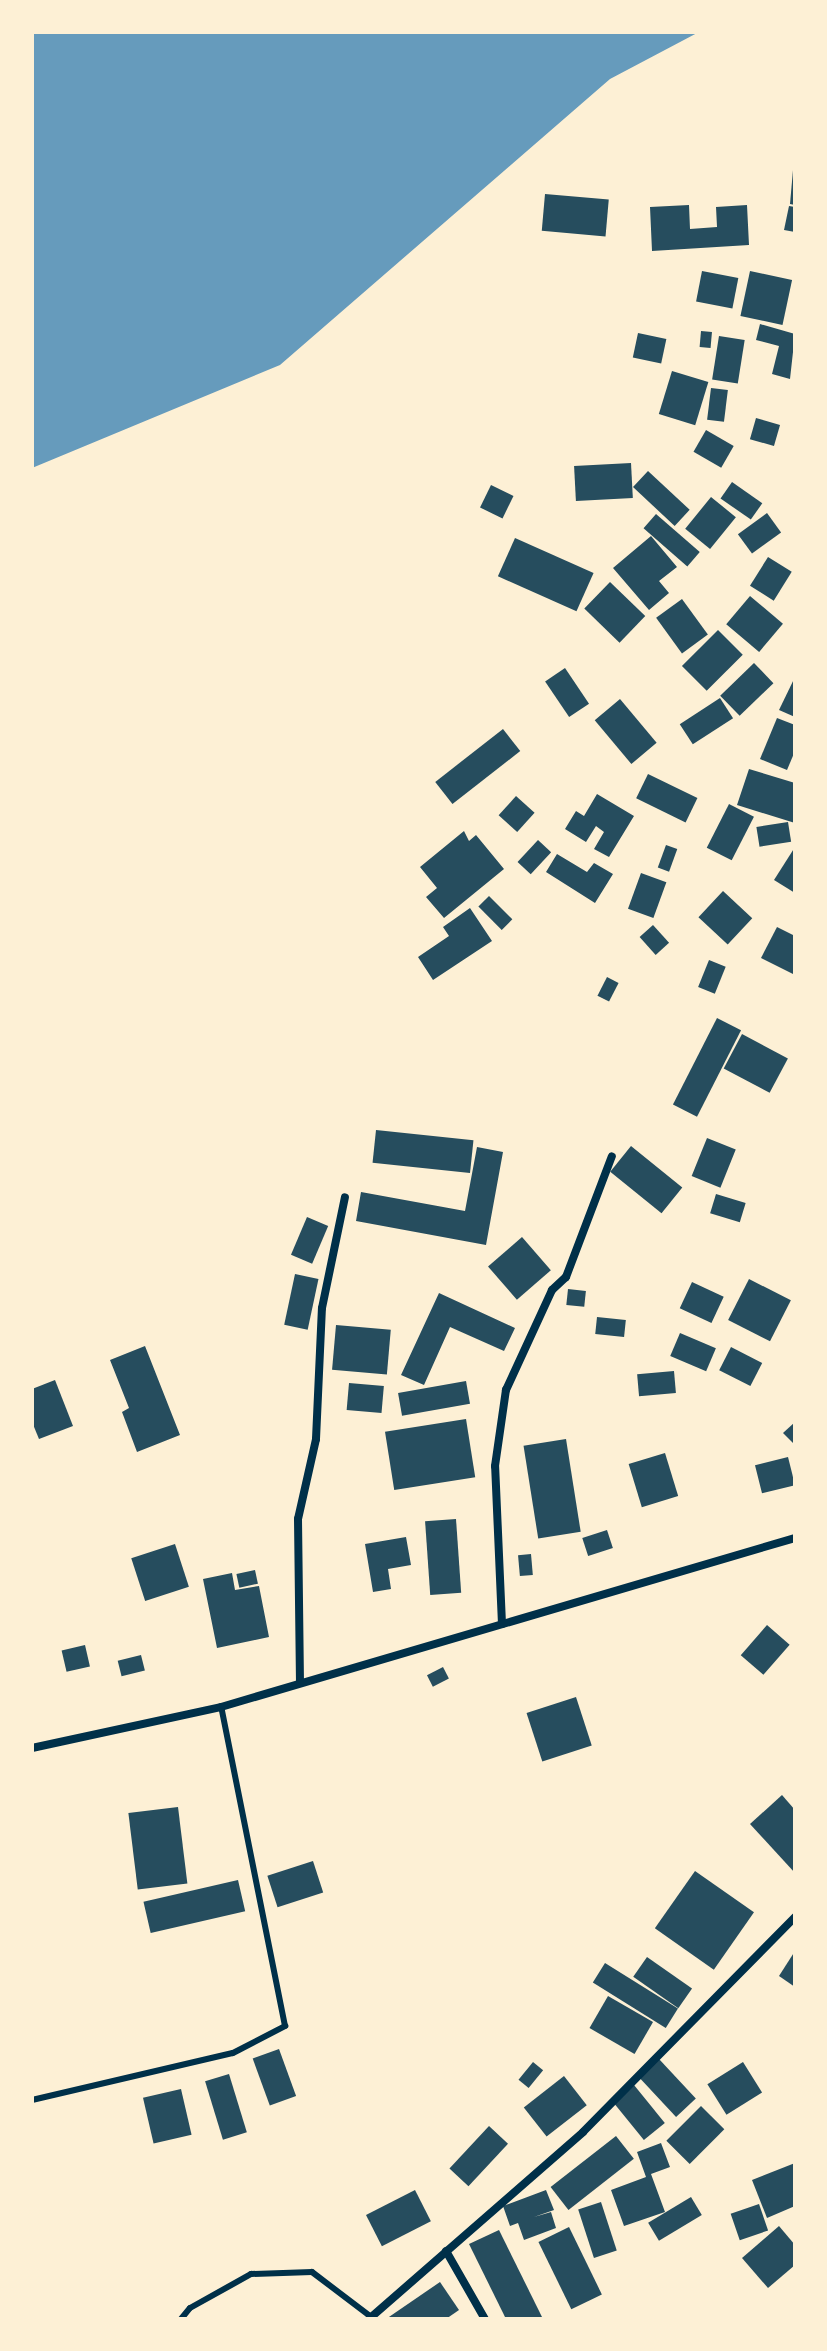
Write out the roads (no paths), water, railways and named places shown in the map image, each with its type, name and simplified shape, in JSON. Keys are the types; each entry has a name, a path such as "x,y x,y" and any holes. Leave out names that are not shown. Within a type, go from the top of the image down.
{"street":[{"path":"502,1624 495,1466 506,1390 552,1290 566,1277 612,1156"},
{"path":"300,1683 298,1519 316,1439 322,1308 345,1197"},
{"path":"32,1748 221,1707 795,1538"},
{"path":"370,2317 583,2132 795,1917"},
{"path":"446,2251 485,2319"}],"lane":[{"path":"32,2100 233,2053 285,2026 221,1707"},
{"path":"181,2319 190,2308 251,2274 312,2272 370,2317"}],"water":[{"path":"32,32 699,32 610,79 280,365 32,468"}]}
